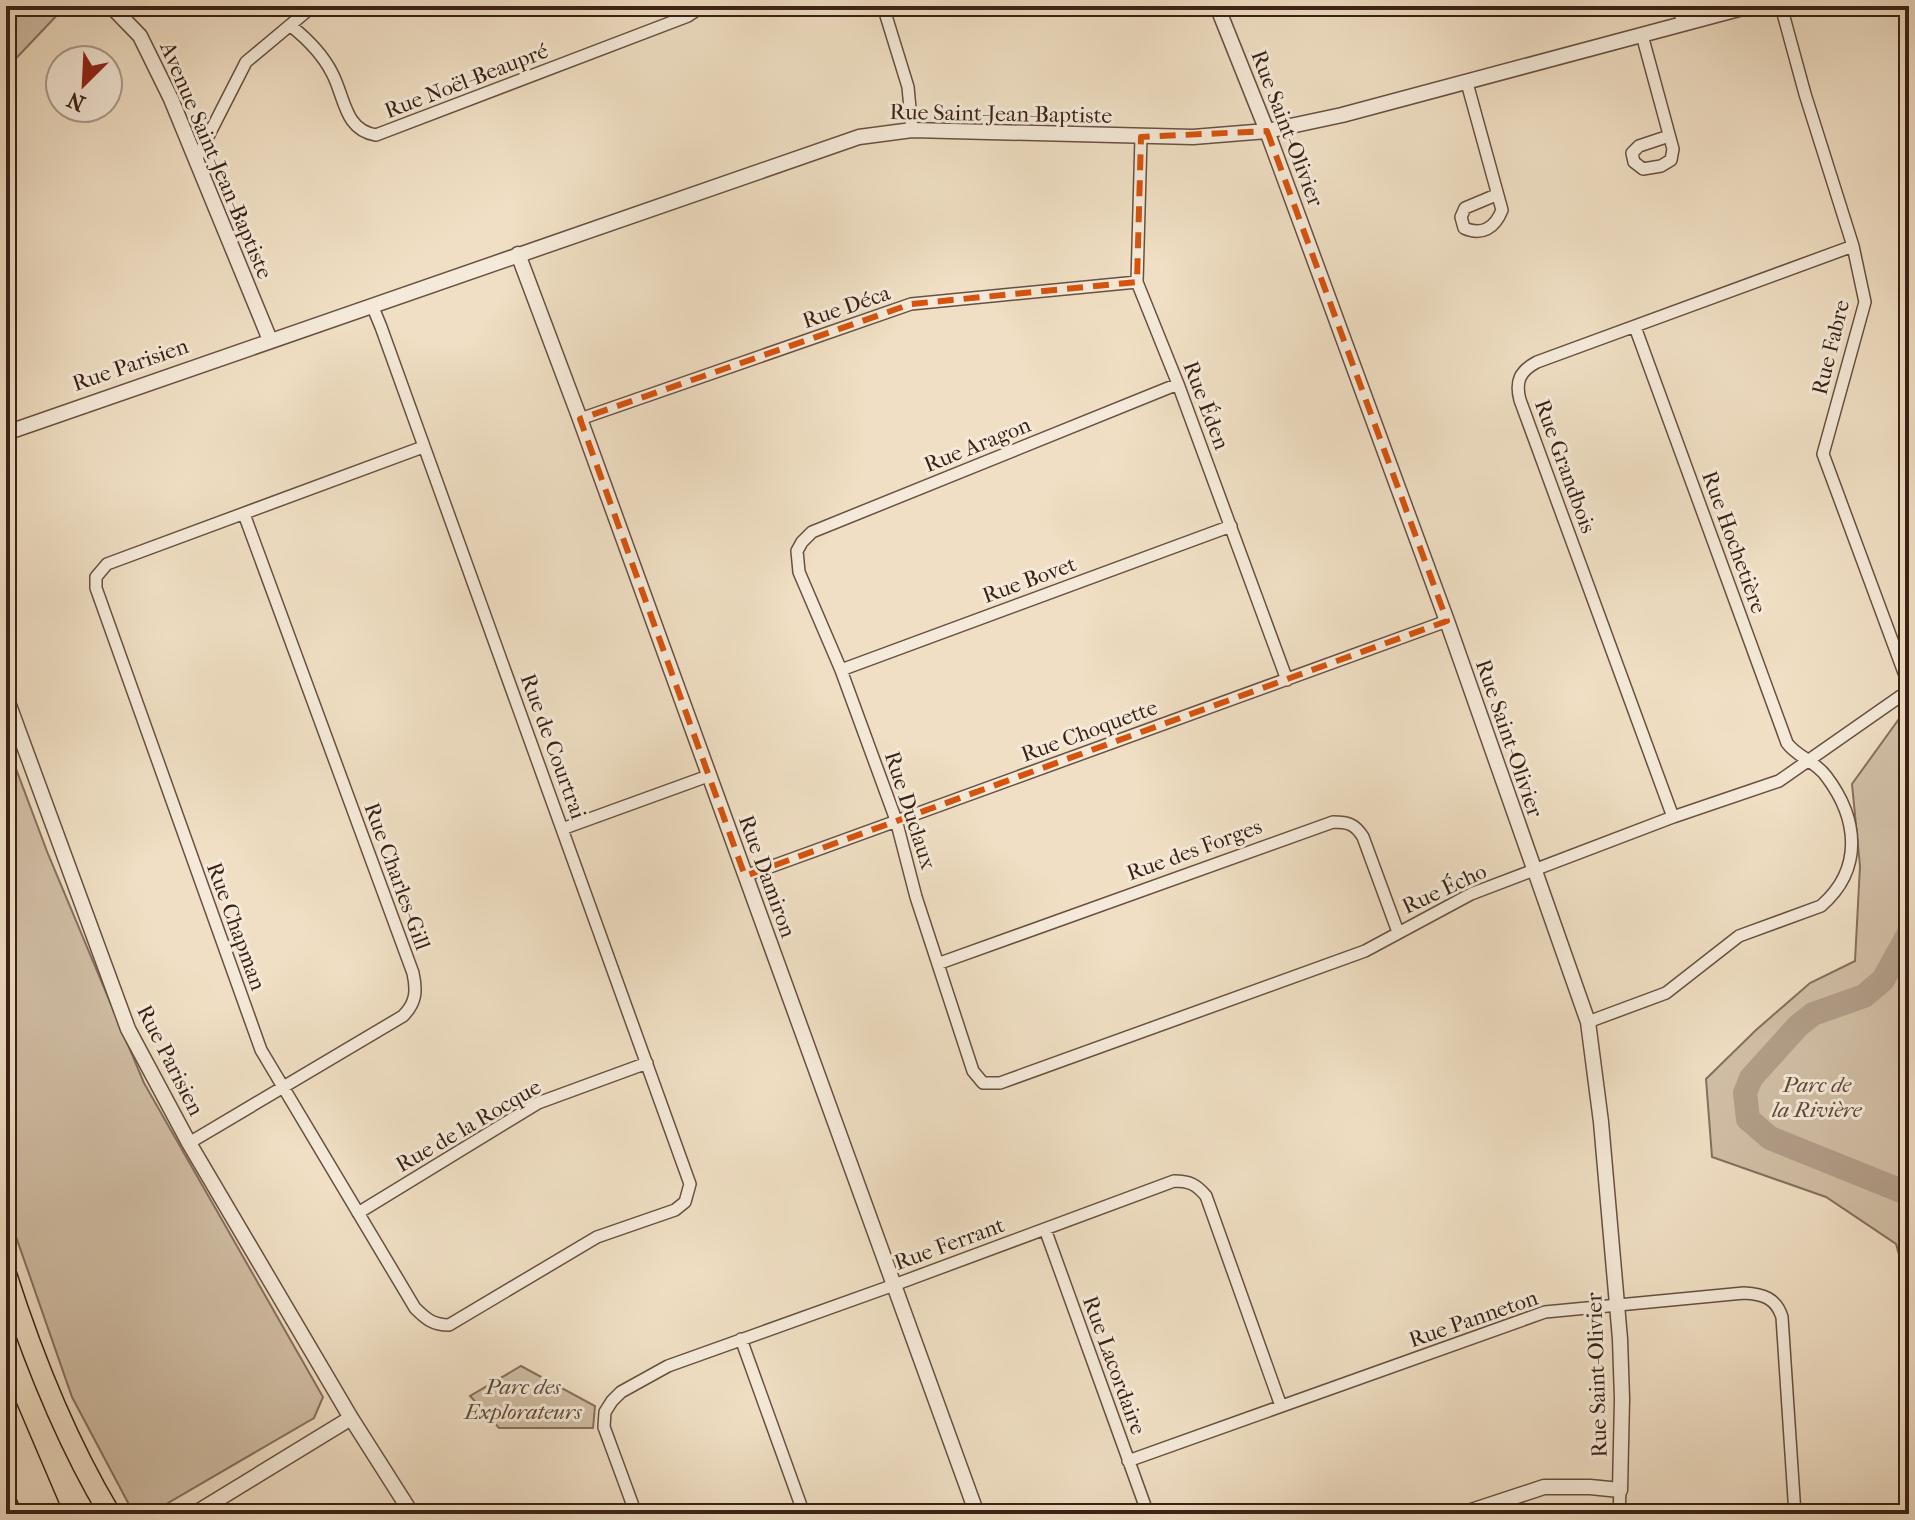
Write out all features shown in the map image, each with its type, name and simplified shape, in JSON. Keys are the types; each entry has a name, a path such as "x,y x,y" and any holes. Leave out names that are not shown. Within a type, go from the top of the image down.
{"highway":[{"path":"6,1274 58,1415 110,1514"},
{"path":"6,1406 52,1514"},
{"path":"6,1451 35,1514"}],"street":[{"name":"Avenue Saint-Jean-Baptiste","path":"111,6 140,36 196,160 270,340"},
{"path":"196,160 246,62 313,6"},
{"name":"Rue Noël-Beaupré","path":"291,26 332,72 355,127 364,133 376,135 688,16 703,6"},
{"path":"883,6 908,87 912,130"},
{"name":"Rue Saint-Olivier","path":"1217,6 1267,131 1447,621 1588,1022 1601,1122 1617,1305 1622,1399 1619,1514"},
{"path":"1677,6 1684,24"},
{"name":"Rue Saint-Jean-Baptiste","path":"270,340 859,137 912,130 1141,137 1193,137 1267,131 1467,83 1750,6"},
{"name":"Rue Fabre","path":"1781,6 1853,246 1865,302 1823,454 1906,678 1905,693"},
{"path":"1642,35 1669,136"},
{"path":"1467,83 1496,195"},
{"name":"Rue Éden","path":"1141,137 1137,282 1287,680"},
{"name":"Rue Grandbois","path":"1673,817 1516,387 1526,368 1537,362 1853,246"},
{"name":"Rue Damiron","path":"518,254 977,1514"},
{"name":"Rue Déca","path":"580,419 911,304 1137,282"},
{"name":"Rue de Courtrai","path":"372,305 690,1184 685,1202"},
{"name":"Rue Hochetière","path":"1588,1022 1666,993 1739,936 1807,913 1830,898 1847,873 1852,852 1849,816 1826,776 1811,760 1793,751 1787,743 1635,327"},
{"name":"Rue Parisien","path":"6,433 270,340"},
{"name":"Rue Aragon","path":"797,551 812,532 1178,384"},
{"name":"Rue Chapman","path":"423,447 107,564 96,577 96,588 261,1050 415,1308 425,1319 436,1325 449,1325 581,1245 675,1210 685,1202"},
{"name":"Rue Charles-Gill","path":"189,1143 403,1016 411,1008 416,986 244,514"},
{"name":"Rue Bovet","path":"841,670 1231,526"},
{"name":"Rue Duclaux","path":"797,551 799,572 841,670 896,820 916,897 973,1071 983,1083"},
{"name":"Rue Choquette","path":"745,876 1447,621"},
{"name":"Rue Écho","path":"983,1083 1000,1083 1365,951 1471,894 1673,817 1779,781 1905,693"},
{"name":"Rue Parisien","path":"6,697 128,1029 189,1143 351,1418 412,1514"},
{"path":"562,829 708,776"},
{"name":"Rue des Forges","path":"940,963 1333,822 1347,822 1357,827 1363,837 1398,932"},
{"name":"Rue de la Rocque","path":"358,1213 538,1103 647,1063"},
{"name":"Rue Ferrant","path":"636,1514 604,1427 605,1412 621,1392 668,1366 1174,1181 1186,1181 1198,1186 1206,1196 1281,1406"},
{"name":"Rue Lacordaire","path":"1045,1229 1148,1514"},
{"name":"Rue Panneton","path":"1128,1461 1545,1312 1760,1294 1771,1299 1782,1317 1795,1514"},
{"path":"741,1339 804,1514"},
{"path":"194,1514 351,1418"},
{"path":"1462,1514 1544,1487 1620,1490"}],"highlighted area":[{"path":"1267,131 1447,621 745,876 580,419 911,304 1137,282 1141,137"}],"green space":[{"path":"6,6 82,7 61,11 6,69"},
{"name":"Parc de la Rivière","path":"1909,705 1909,1289 1896,1244 1826,1197 1712,1157 1706,1079 1810,983 1855,961 1860,866 1852,784"},
{"path":"6,742 48,854 144,1083 323,1397 314,1418 149,1514 134,1514 72,1397 6,1208"},
{"name":"Parc des Explorateurs","path":"521,1366 595,1406 593,1428 499,1428 470,1396"}],"waterway":[{"path":"1909,933 1883,980 1864,996 1813,1014 1798,1026 1751,1078 1745,1093 1748,1119 1770,1138 1909,1194"}]}
